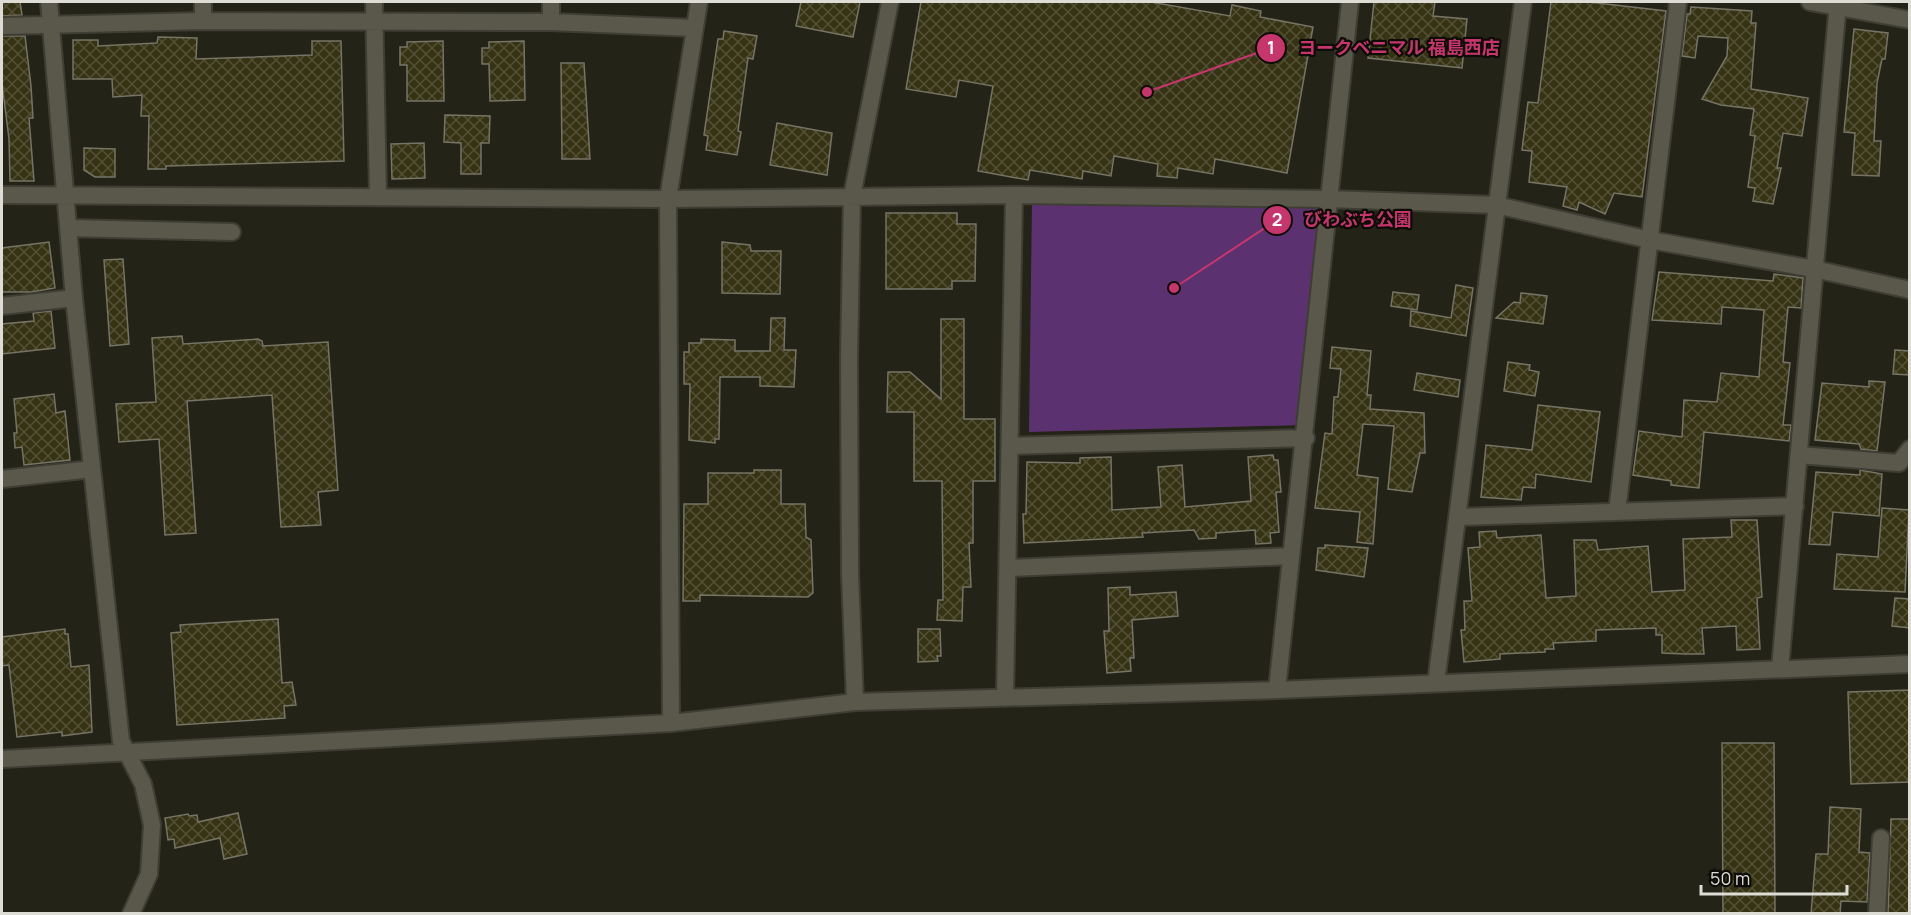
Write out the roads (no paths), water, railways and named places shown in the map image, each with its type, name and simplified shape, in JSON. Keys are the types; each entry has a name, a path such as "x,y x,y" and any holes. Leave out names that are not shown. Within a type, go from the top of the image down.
{"street":[{"path":"49,2 74,298 121,741 143,784 152,825 149,874 131,914"},
{"path":"203,2 203,21"},
{"path":"374,2 378,195"},
{"path":"551,2 551,22"},
{"path":"672,723 668,199 699,2"},
{"path":"855,702 849,562 852,196 890,2"},
{"path":"1277,690 1306,438 1350,2"},
{"path":"1436,683 1523,2"},
{"path":"1617,512 1678,2"},
{"path":"1810,2 1838,4 1910,20"},
{"path":"1780,669 1838,4"},
{"path":"2,26 203,21 551,22 695,28"},
{"path":"2,195 378,195 668,199 1014,195 1329,199 1496,205 1650,240 1814,269 1910,290"},
{"path":"1005,698 1014,195"},
{"path":"68,228 232,232"},
{"path":"2,306 74,298"},
{"path":"1011,446 1306,438"},
{"path":"1799,455 1899,463 1910,449"},
{"path":"2,479 92,469"},
{"path":"1459,517 1795,506"},
{"path":"1008,568 1291,556"},
{"path":"2,759 672,723 855,702 1277,690 1910,664"},
{"path":"1877,914 1881,838"}],"place":[{"name":"ヨークベニマル 福島西店","path":"1147,92"},
{"name":"びわぶち公園","path":"1174,288"}]}
